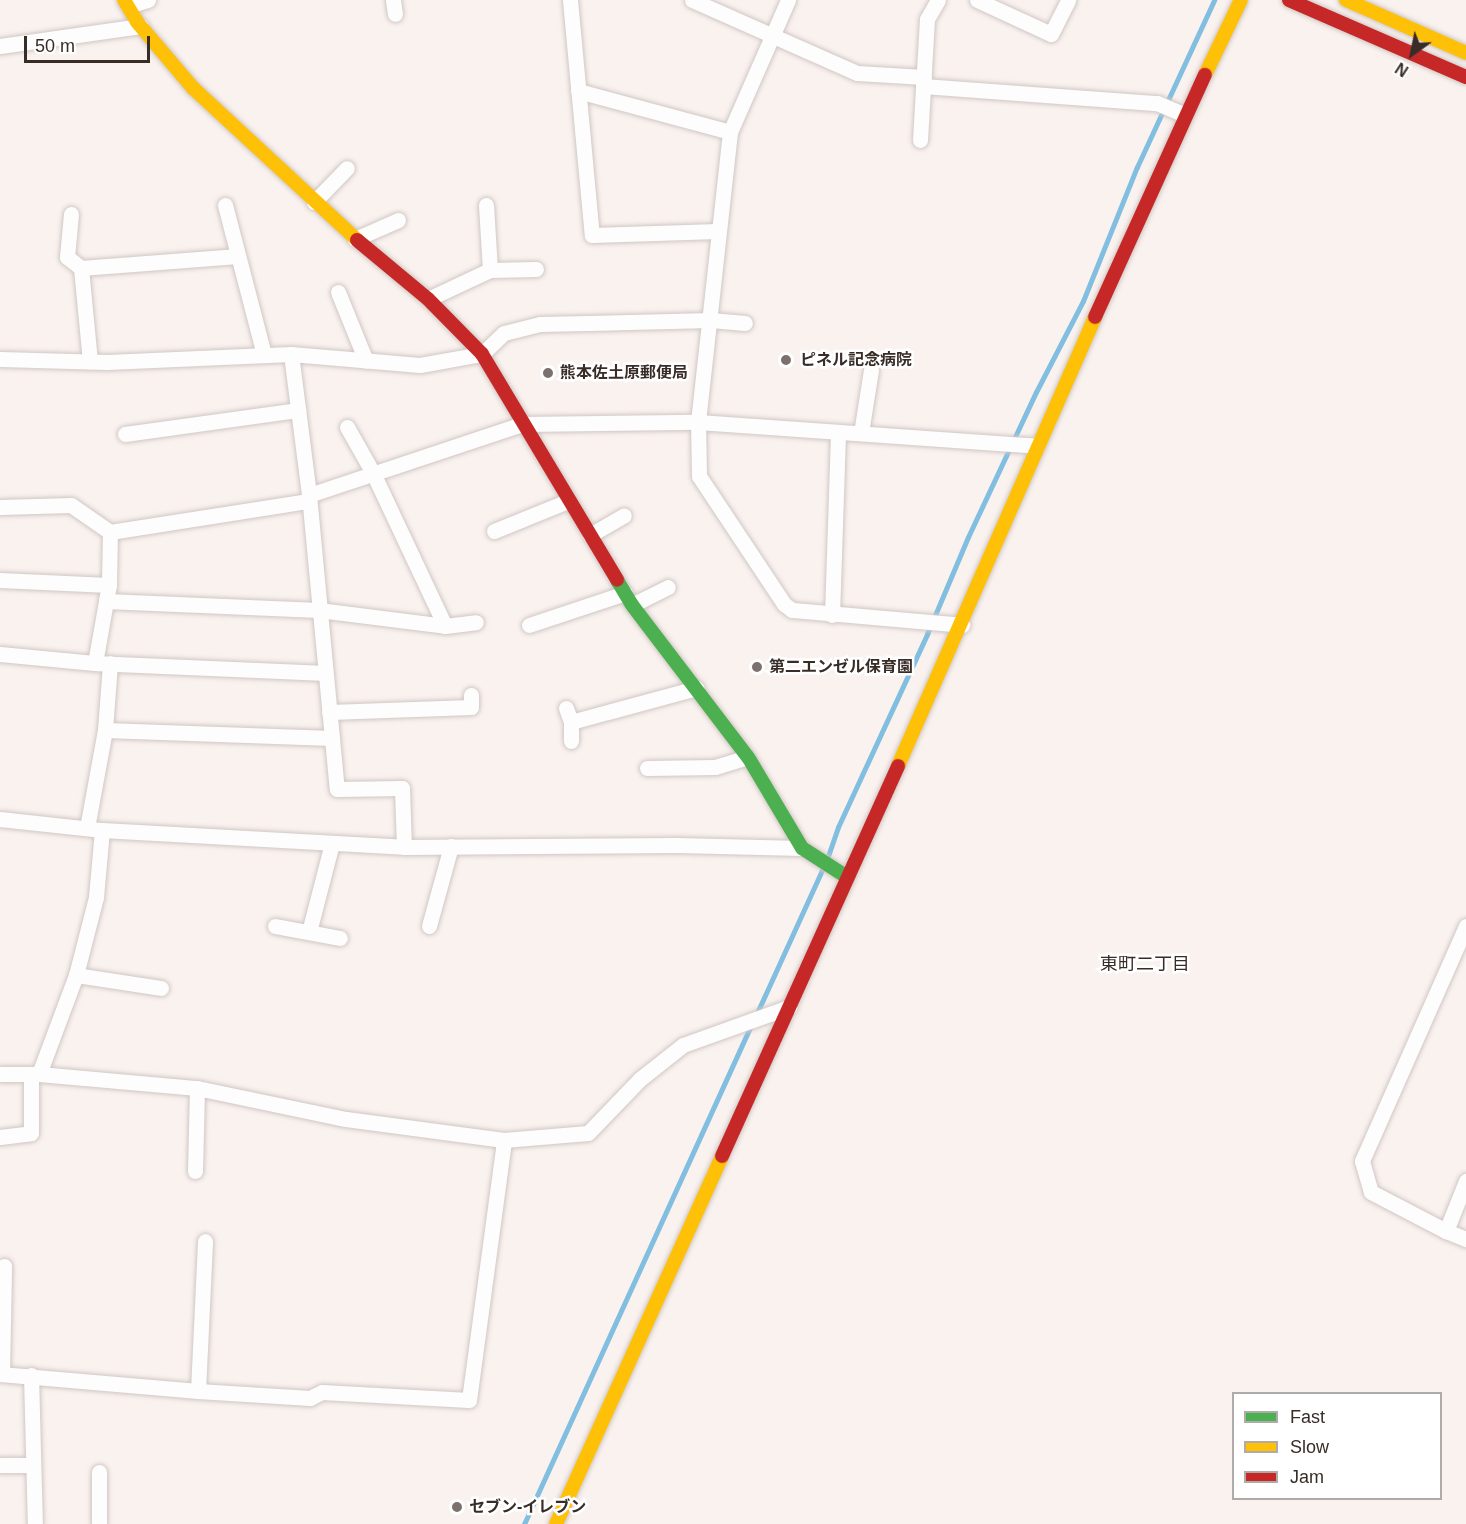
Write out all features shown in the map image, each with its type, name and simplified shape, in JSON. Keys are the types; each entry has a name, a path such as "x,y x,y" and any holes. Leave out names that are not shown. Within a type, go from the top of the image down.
{"street":[{"path":"148,0 126,3 141,26 194,88 355,239 428,299 482,354 628,599 748,757 802,848 847,877"},
{"path":"570,0 591,235 718,231"},
{"path":"692,0 857,73 1157,103 1185,115"},
{"path":"788,0 730,132 698,422 699,476 784,604 792,610 962,625"},
{"path":"920,140 927,19 938,0"},
{"path":"977,0 1051,34 1068,0"},
{"path":"556,1524 962,625 1037,446 1185,115 1240,0"},
{"path":"1289,0 1466,77"},
{"path":"1346,0 1466,52"},
{"path":"0,46 141,26"},
{"path":"578,91 730,132"},
{"path":"314,202 347,168"},
{"path":"225,205 264,355"},
{"path":"486,205 490,270"},
{"path":"71,214 67,257 81,268 238,256"},
{"path":"355,239 398,220"},
{"path":"81,268 90,362"},
{"path":"428,299 490,270 536,269"},
{"path":"338,292 366,361"},
{"path":"0,359 90,362 291,354 420,366 482,354 504,333 540,324 711,320 745,323"},
{"path":"291,354 309,498 337,789 402,788 404,847"},
{"path":"861,434 871,370"},
{"path":"125,434 298,411"},
{"path":"0,507 71,505 110,532 309,498 373,473 522,424 698,422 1037,446"},
{"path":"347,427 373,473 444,626"},
{"path":"832,615 838,432"},
{"path":"494,531 568,501"},
{"path":"590,535 624,515"},
{"path":"0,1137 31,1133 35,1074 76,975 96,897 94,829 105,730 103,663 109,585 110,532"},
{"path":"0,580 109,585"},
{"path":"529,625 668,587"},
{"path":"106,601 319,610 444,626 476,622"},
{"path":"0,654 103,663 326,673"},
{"path":"571,741 568,715 696,688"},
{"path":"329,712 471,707 471,695"},
{"path":"105,730 332,738"},
{"path":"647,768 715,766 748,757"},
{"path":"0,821 94,829 404,847 677,845 802,848"},
{"path":"309,933 332,843"},
{"path":"429,926 452,846"},
{"path":"275,926 340,938"},
{"path":"1466,926 1362,1161 1371,1192 1466,1239"},
{"path":"76,975 161,988"},
{"path":"0,1074 35,1074 197,1088 346,1119 504,1140 588,1132 640,1079 683,1045 789,1006"},
{"path":"195,1171 197,1088"},
{"path":"2,1273 1,1374 310,1398 322,1392 470,1400 504,1140"},
{"path":"1446,1231 1466,1181"},
{"path":"198,1391 204,1241"},
{"path":"31,1375 35,1524"},
{"path":"0,1465 33,1465"},
{"path":"99,1472 99,1524"}],"waterway":[{"path":"827,859 838,827 927,634 968,537 1036,392 1083,301 1137,167 1214,0"},
{"path":"756,1015 823,868"},
{"path":"524,1524 752,1023"}],"traffic: fast":[{"path":"617,580 632,605 748,757 802,848 847,877"}],"traffic: slow":[{"path":"124,0 137,22 193,88 357,240"},
{"path":"1205,75 1241,0"},
{"path":"1346,0 1466,53"},
{"path":"898,766 1095,317"},
{"path":"556,1524 722,1156"}],"traffic: jam":[{"path":"1289,0 1466,77"},
{"path":"1095,317 1205,75"},
{"path":"357,240 428,299 482,354 617,580"},
{"path":"722,1156 898,766"}],"place":[{"name":"ピネル記念病院","path":"786,360"},
{"name":"熊本佐土原郵便局","path":"548,373"},
{"name":"第二エンゼル保育園","path":"757,667"},
{"name":"セブン-イレブン","path":"457,1507"}],"district":[{"name":"東町二丁目","path":"1145,964"}]}
